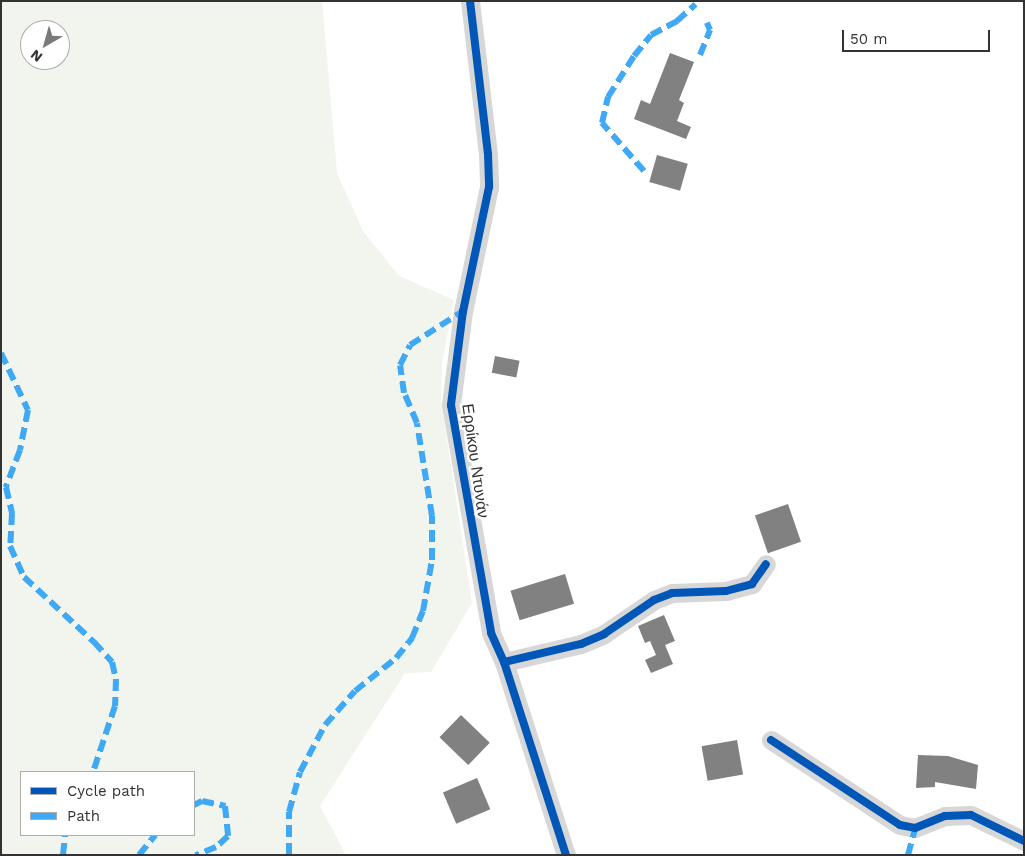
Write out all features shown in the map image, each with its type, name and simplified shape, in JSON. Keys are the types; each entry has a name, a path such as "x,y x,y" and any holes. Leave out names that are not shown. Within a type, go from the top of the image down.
{"street":[{"name":"Ερρίκου Ντυνάν","path":"470,1 488,154 489,187 463,311 450,405 477,567 491,633 504,662 566,855"},
{"path":"504,662 581,644 604,634 654,600 672,593 726,591 752,584 766,564"},
{"path":"771,740 900,826 915,828 946,816 970,815 1024,841"}],"shaded area":[{"path":"1,1 322,1 337,173 363,231 399,276 454,300 442,363 441,400 472,603 431,672 405,673 320,806 346,855 1,855"}],"building":[{"path":"670,53 694,62 679,100 684,103 677,121 691,127 686,139 634,119 641,100 650,104"},
{"path":"657,155 688,164 680,191 649,182"},
{"path":"495,356 520,361 516,377 492,373"},
{"path":"788,504 801,542 768,553 755,515"},
{"path":"565,574 574,604 520,620 510,591"},
{"path":"664,615 675,641 665,645 673,664 651,673 645,660 656,655 650,641 645,643 638,626"},
{"path":"461,715 490,743 468,765 439,737"},
{"path":"737,740 743,774 708,781 702,746"},
{"path":"918,755 948,756 978,765 976,789 935,782 935,787 916,788"},
{"path":"477,778 490,809 456,824 443,792"}],"marked path":[{"path":"644,171 602,123 608,97 634,56 651,35 677,21 696,4"},
{"path":"700,55 710,30 707,23"},
{"path":"289,855 289,812 300,772 325,725 355,691 396,658 412,638 423,611 432,560 432,516 417,423 404,393 400,365 410,345 463,311"},
{"path":"1,353 28,410 20,450 6,487 12,513 10,546 24,577 94,642 112,662 116,679 115,706 93,771"},
{"path":"195,804 202,801 225,806 228,836 216,847 196,855"},
{"path":"908,855 915,828"},
{"path":"63,855 65,836"},
{"path":"139,855 154,836"}],"cycle path":[{"path":"470,1 488,154 489,187 463,311 451,405 491,633 504,662 566,855"},
{"path":"504,662 581,644 604,634 654,600 672,593 726,591 752,584 766,564"},
{"path":"771,740 900,825 915,828 945,816 971,815 1024,841"}]}
